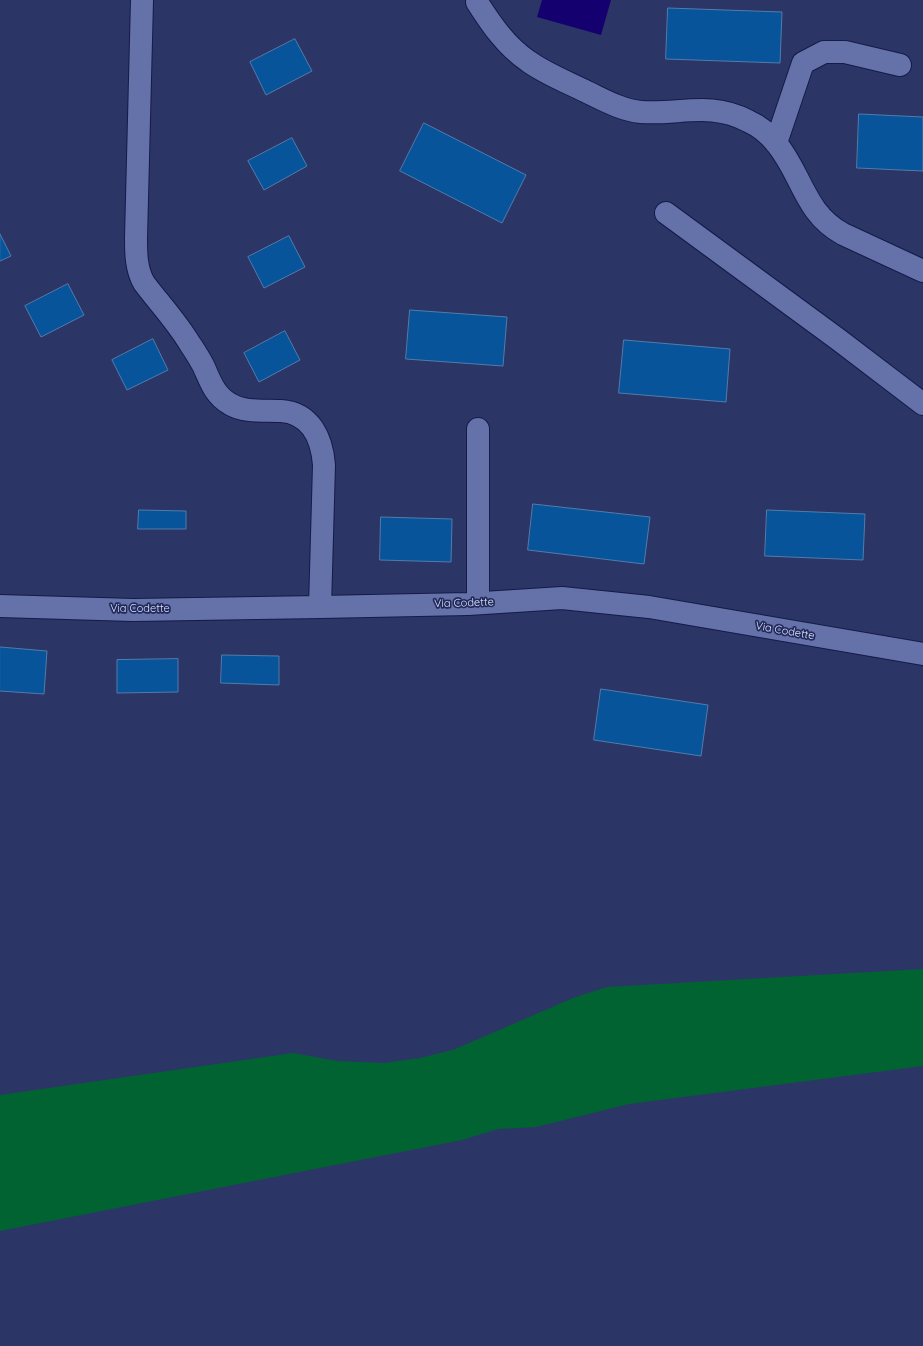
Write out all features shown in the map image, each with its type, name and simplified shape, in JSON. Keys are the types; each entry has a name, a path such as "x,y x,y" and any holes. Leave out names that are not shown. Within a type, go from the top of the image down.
{"street":[{"path":"142,0 136,238 137,260 140,274 144,283 190,343 203,365 214,390 223,399 231,405 246,410 283,411 291,413 304,419 316,431 322,448 324,465 320,608"},
{"path":"477,2 501,36 514,50 529,62 544,71 616,106 639,112 696,110 724,112 746,120 759,127 776,143 792,166 811,204 822,219 835,230 923,271"},
{"path":"776,143 803,63 824,52 845,52 900,65"},
{"path":"666,213 839,340 923,404"},
{"path":"478,429 478,603"},
{"name":"Via Codette","path":"0,606 133,610 320,608 478,603 562,598 649,607 923,654"}],"green space":[{"path":"923,969 923,1066 629,1104 536,1127 498,1129 462,1140 0,1231 0,1095 293,1053 337,1061 384,1063 420,1058 453,1050 573,998 607,987"}],"shaded area":[{"path":"542,0 611,0 601,35 537,17"}],"building":[{"path":"668,8 782,12 780,63 666,59"},
{"path":"295,39 312,71 266,95 250,62"},
{"path":"859,114 923,117 923,171 857,168"},
{"path":"424,123 526,175 502,223 400,171"},
{"path":"292,138 307,166 264,190 248,161"},
{"path":"0,234 11,256 0,261"},
{"path":"289,236 305,267 264,288 248,257"},
{"path":"68,284 84,315 41,337 25,306"},
{"path":"410,310 507,317 503,366 406,359"},
{"path":"285,331 300,360 259,382 244,353"},
{"path":"153,339 168,370 127,390 112,360"},
{"path":"624,340 730,349 726,402 619,393"},
{"path":"533,504 650,517 644,564 528,550"},
{"path":"139,510 186,511 186,529 138,529"},
{"path":"767,510 865,514 863,560 765,556"},
{"path":"381,517 452,519 451,562 380,560"},
{"path":"0,647 47,651 44,694 0,691"},
{"path":"222,655 279,656 279,685 221,683"},
{"path":"178,659 178,692 117,693 117,660"},
{"path":"601,689 708,705 701,756 594,740"}]}
